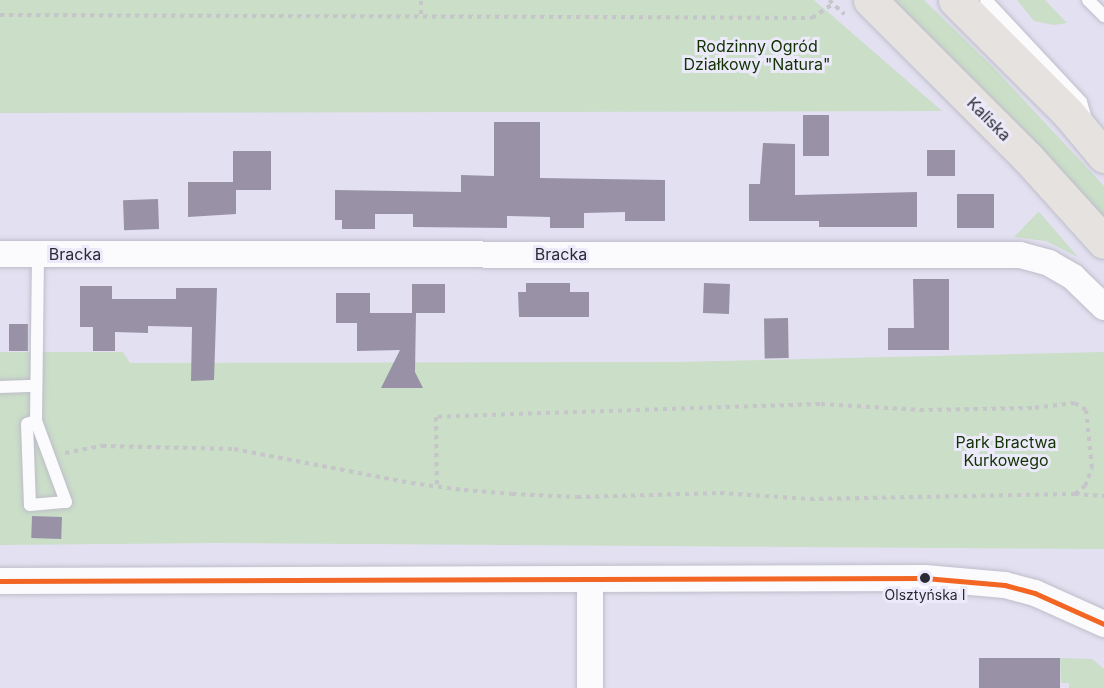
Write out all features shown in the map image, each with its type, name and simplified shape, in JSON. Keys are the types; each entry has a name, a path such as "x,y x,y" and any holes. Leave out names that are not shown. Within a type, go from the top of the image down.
{"main road":[{"name":"Kaliska","path":"870,0 1028,158 1104,242"},
{"path":"955,0 1098,148"}],"street":[{"name":"Bracka","path":"0,254 1020,255 1049,263 1072,277 1104,307"},
{"path":"590,580 590,688"},
{"path":"0,581 968,581 1035,593 1104,624"}],"lane":[{"path":"986,0 1081,102 1098,148"},
{"path":"1088,0 1104,16"},
{"path":"36,421 27,424 30,506 66,502 36,421 38,254"},
{"path":"0,387 36,386"}],"path":[{"path":"421,0 421,14"},
{"path":"0,15 421,14 812,18 833,4"},
{"path":"437,487 436,417 820,404 924,410 1032,408 1076,403 1086,410 1092,468 1085,486 1075,494"},
{"path":"50,458 80,448 189,445 234,449 437,487 577,496 720,493 810,499 1075,494 1104,496"}],"green space":[{"name":"Rodzinny Ogród Działkowy \"Natura\"","path":"0,0 814,0 942,111 0,113"},
{"path":"889,0 924,0 993,67 1104,186 1104,220"},
{"path":"1017,0 1045,0 1067,23 1054,25 1034,21"},
{"path":"1038,212 1078,257 1046,241 1014,237"},
{"name":"Park Bractwa Kurkowego","path":"0,352 123,352 130,363 675,362 1104,352 1104,549 215,543 0,545"},
{"path":"1060,658 1092,659 1104,669 1104,688 1069,688 1069,683 1061,683"}],"building":[{"path":"803,115 829,115 829,156 803,156"},
{"path":"494,122 540,122 540,178 665,180 665,221 625,221 625,212 584,213 584,228 550,228 550,217 507,216 507,228 413,227 413,214 375,214 375,229 342,229 342,220 335,220 335,190 461,192 461,175 494,176"},
{"path":"763,143 795,144 795,195 917,192 917,227 819,227 819,221 749,221 749,184 760,184"},
{"path":"927,150 955,150 955,176 927,176"},
{"path":"233,151 271,151 271,190 236,190 236,214 188,217 188,182 233,182"},
{"path":"957,194 994,194 994,228 957,228"},
{"path":"158,199 159,229 124,230 123,200"},
{"path":"913,279 949,279 949,350 888,350 888,328 914,328"},
{"path":"526,283 570,283 570,292 589,292 589,317 519,317 518,292 526,292"},
{"path":"704,283 730,284 729,314 703,313"},
{"path":"412,284 445,284 445,313 412,313"},
{"path":"80,286 112,286 112,299 176,299 176,288 217,288 214,380 191,381 192,327 148,326 148,333 115,332 115,351 93,351 93,327 80,327"},
{"path":"336,293 370,293 370,313 416,313 415,372 423,388 381,388 400,350 357,351 357,323 336,323"},
{"path":"764,318 788,318 789,358 765,358"},
{"path":"9,324 28,324 28,351 9,351"},
{"path":"32,516 62,517 61,539 31,538"},
{"path":"979,658 1060,658 1060,688 979,688"}],"transit line":[{"path":"0,581 925,578 1005,585 1035,593 1104,624"}],"place":[{"name":"Olsztyńska I","path":"925,578"}]}
